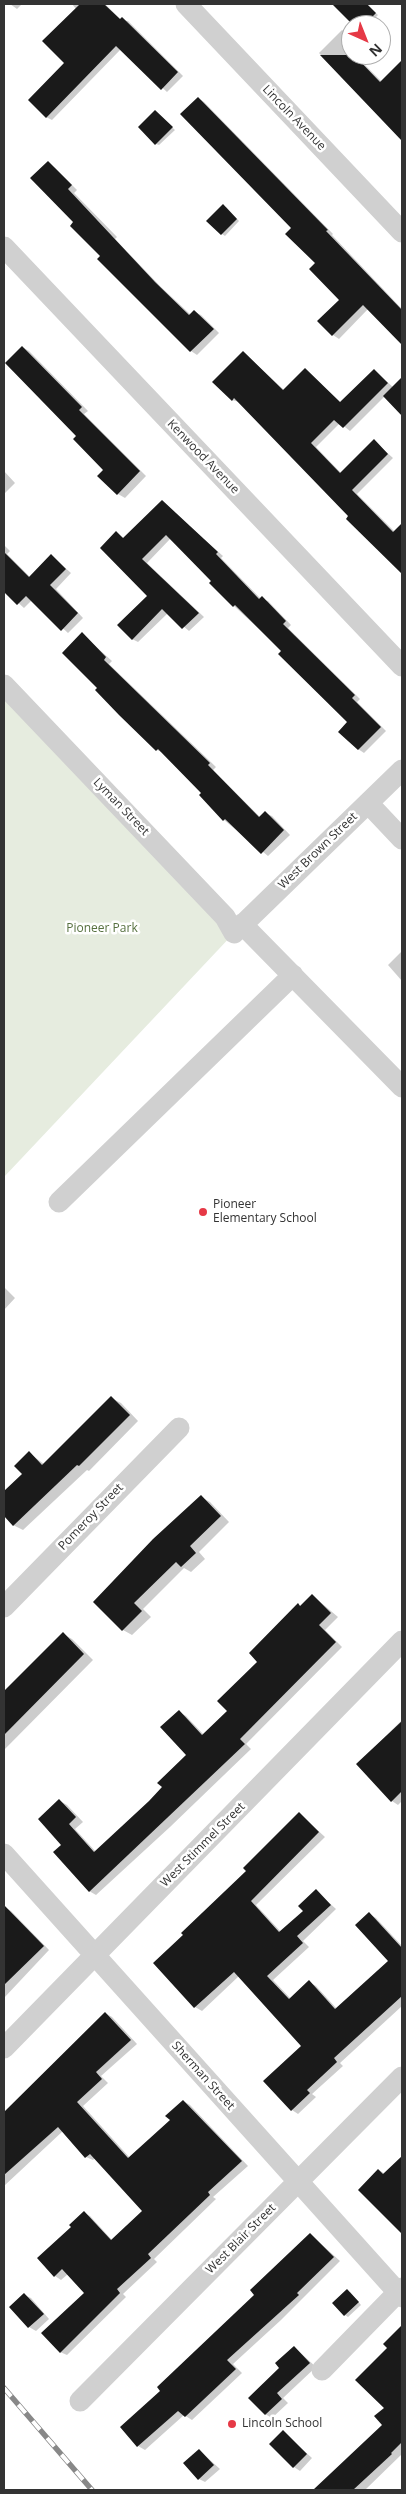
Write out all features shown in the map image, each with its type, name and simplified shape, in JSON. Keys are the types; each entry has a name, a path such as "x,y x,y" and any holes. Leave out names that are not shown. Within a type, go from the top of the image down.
{"street":[{"name":"Lincoln Avenue","path":"186,4 402,232"},
{"name":"Kenwood Avenue","path":"4,247 402,666"},
{"name":"Lyman Street","path":"4,685 226,917 293,975 402,1087"},
{"name":"West Brown Street","path":"238,928 402,770"},
{"path":"368,803 402,839"},
{"path":"59,1202 293,975"},
{"name":"Pomeroy Street","path":"4,1607 179,1428"},
{"name":"West Stimmel Street","path":"4,2048 402,1641"},
{"name":"Sherman Street","path":"4,1854 298,2181 401,2292"},
{"name":"West Blair Street","path":"80,2401 402,2077"},
{"path":"322,2370 401,2292"}],"green space":[{"name":"Pioneer Park","path":"4,685 234,933 4,1177"}],"building":[{"path":"80,4 104,4 120,19 122,17 178,72 161,90 116,46 46,118 28,100 64,63 42,41"},
{"path":"332,4 367,4 376,13 374,15 343,15"},
{"path":"320,55 341,55 341,65 364,65 380,82 402,60 402,141"},
{"path":"198,97 328,230 326,231 402,310 402,345 363,305 332,336 317,321 339,300 309,269 315,263 285,234 291,228 180,114"},
{"path":"155,110 173,127 155,145 138,127"},
{"path":"48,161 72,185 68,189 155,282 189,315 194,310 214,329 190,352 97,259 100,256 70,226 73,222 30,178"},
{"path":"223,204 237,219 221,235 206,221"},
{"path":"22,346 82,407 79,410 140,471 117,495 97,476 103,470 73,439 76,436 5,363"},
{"path":"243,351 283,390 305,368 340,402 374,369 388,383 343,428 334,420 311,443 340,473 374,439 388,454 352,490 393,532 402,523 402,574 346,519 348,516 234,398 232,401 212,382"},
{"path":"402,377 402,416 383,396"},
{"path":"162,500 218,552 216,554 259,599 262,596 286,621 283,624 355,695 352,698 381,727 358,750 338,732 347,722 278,654 281,651 235,605 233,607 209,583 211,581 166,535 142,559 199,613 182,629 162,609 132,640 117,625 147,596 100,548 116,531 123,538"},
{"path":"4,552 29,577 51,554 66,569 50,585 78,613 61,631 26,596 17,605 4,592"},
{"path":"82,632 106,657 104,660 210,763 208,765 259,817 265,811 284,830 261,854 225,819 223,821 199,795 201,793 158,749 156,751 119,715 95,690 97,688 62,653"},
{"path":"111,1396 130,1415 79,1466 77,1465 13,1526 4,1516 4,1491 22,1474 14,1466 29,1451 42,1465"},
{"path":"201,1495 221,1516 190,1546 196,1553 181,1567 176,1562 134,1603 142,1611 122,1631 93,1602 153,1539"},
{"path":"312,1594 331,1613 319,1625 336,1642 240,1739 245,1744 89,1892 53,1852 61,1845 38,1819 59,1799 76,1817 69,1824 94,1852 149,1801 162,1787 157,1783 186,1755 160,1727 179,1710 202,1735 227,1711 217,1701 257,1662 249,1653 298,1603 300,1606"},
{"path":"63,1632 84,1654 4,1735 4,1691"},
{"path":"402,1721 402,1791 391,1802 356,1764"},
{"path":"299,1812 319,1832 251,1901 279,1932 303,1911 298,1906 316,1889 331,1905 297,1936 303,1943 267,1976 289,1999 309,1980 335,2009 388,1961 355,1925 369,1912 402,1948 402,1996 334,2058 337,2062 307,2090 310,2093 291,2111 263,2081 301,2046 234,1972 194,2008 153,1963 183,1935 181,1933 246,1871 243,1868"},
{"path":"4,1905 44,1946 4,1985"},
{"path":"105,2012 131,2040 96,2072 102,2079 77,2102 128,2158 170,2120 165,2116 183,2100 242,2161 208,2192 210,2195 148,2254 151,2258 117,2289 120,2293 60,2353 41,2333 84,2293 62,2269 54,2277 37,2258 71,2227 69,2225 84,2211 111,2240 142,2211 90,2154 85,2158 58,2127 4,2175 4,2112"},
{"path":"402,2156 402,2234 358,2190 378,2169 383,2174"},
{"path":"310,2233 334,2257 297,2293 299,2295 227,2360 236,2369 185,2417 178,2411 137,2447 120,2427 160,2391 157,2387 254,2295 250,2290"},
{"path":"347,2289 359,2302 344,2316 332,2303"},
{"path":"24,2293 44,2314 28,2328 9,2307"},
{"path":"402,2325 402,2442 392,2454 353,2490 313,2490 382,2425 374,2416 384,2408 355,2380 387,2348 383,2344"},
{"path":"294,2346 310,2363 277,2393 282,2399 265,2415 248,2398 279,2368 275,2363"},
{"path":"283,2430 307,2454 293,2468 269,2444"},
{"path":"199,2449 214,2465 198,2480 183,2463"}],"railway":[{"path":"4,2388 92,2490"}],"place":[{"name":"Pioneer Elementary School","path":"203,1212"},
{"name":"Lincoln School","path":"232,2424"}]}
